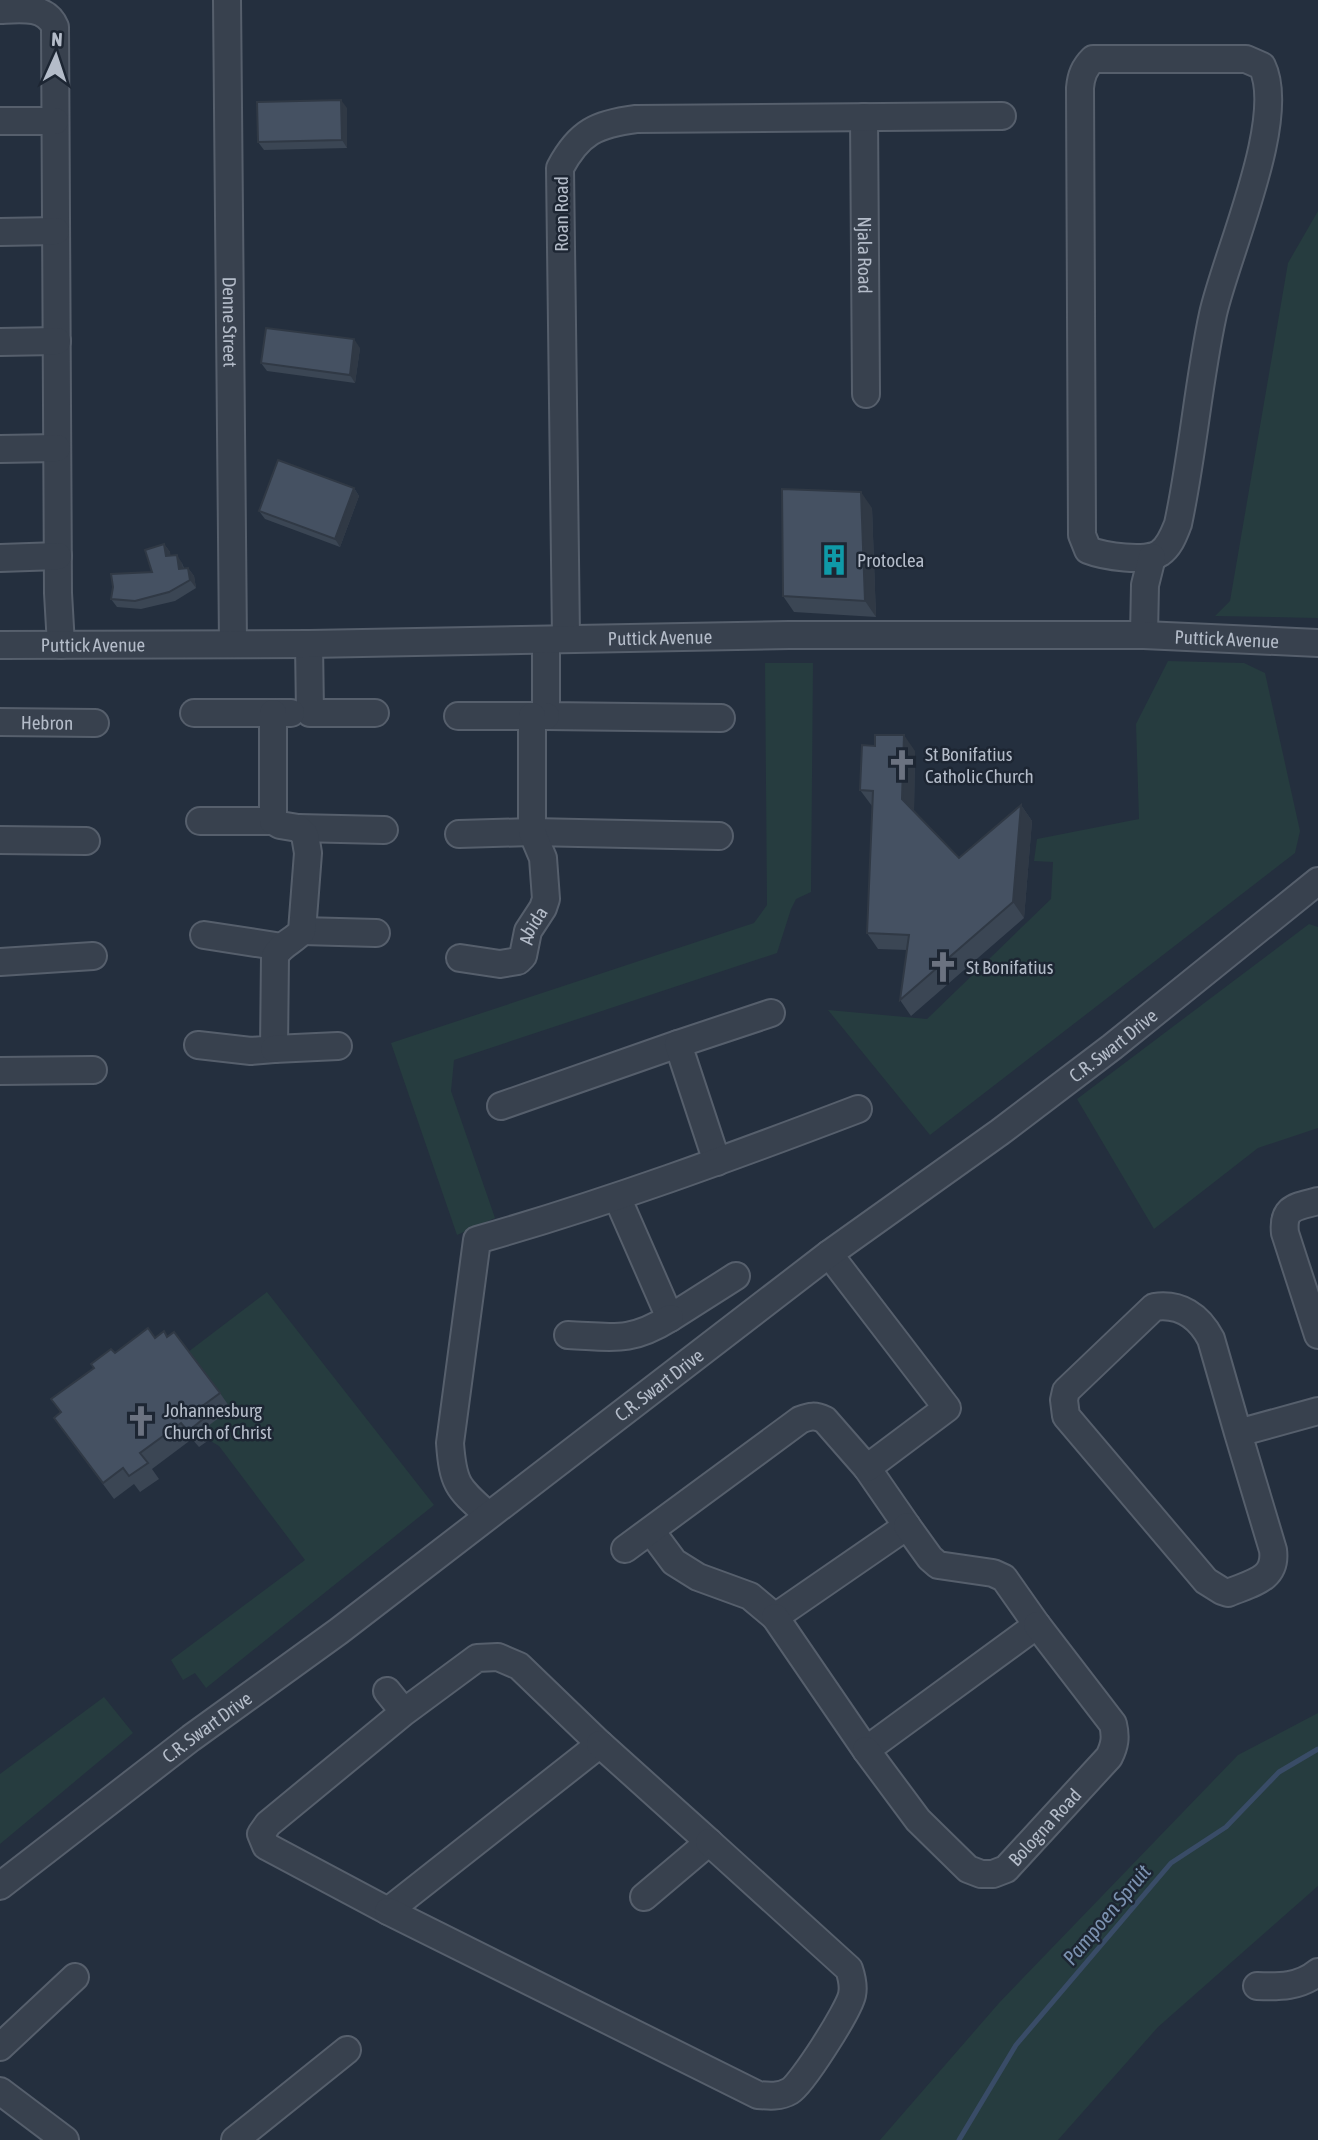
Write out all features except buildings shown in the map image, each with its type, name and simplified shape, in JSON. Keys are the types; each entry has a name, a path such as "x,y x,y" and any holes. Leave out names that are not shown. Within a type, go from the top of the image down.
{"street":[{"name":"Denne Street","path":"227,0 233,644"},
{"path":"0,10 29,9 49,16 55,35 58,556 61,645"},
{"path":"1144,635 1145,585 1152,557 1168,545 1178,524 1213,312 1260,161 1268,106 1267,76 1262,66 1246,60 1094,60 1086,66 1082,76 1082,534 1088,550 1097,554 1152,557"},
{"name":"Roan Road","path":"556,639 560,168 569,151 596,127 636,119 1002,116"},
{"name":"Njala Road","path":"864,117 866,394"},
{"path":"0,121 55,121"},
{"path":"0,232 56,231"},
{"path":"0,342 57,341"},
{"path":"0,449 58,448"},
{"path":"0,558 58,556"},
{"name":"Puttick Avenue","path":"0,645 309,644 789,635 1144,635 1318,643"},
{"name":"Abida","path":"460,958 500,964 518,961 523,956 528,931 546,899 542,858 532,832 539,716 556,639"},
{"path":"309,644 310,713"},
{"path":"194,713 376,713"},
{"path":"273,713 273,821"},
{"path":"458,716 721,718"},
{"name":"Hebron","path":"0,722 95,723"},
{"path":"200,821 273,821 298,828 384,830"},
{"path":"274,1049 275,956 292,939 308,853 304,835 298,828"},
{"path":"459,834 532,832 719,836"},
{"path":"0,840 86,841"},
{"name":"C.R. Swart Drive","path":"0,1886 191,1738 339,1631 829,1254 1000,1132 1112,1047 1312,890"},
{"path":"204,934 292,939 376,933"},
{"path":"0,962 93,956"},
{"path":"501,1106 771,1013"},
{"path":"678,1044 717,1162"},
{"path":"198,1045 251,1051 338,1046"},
{"path":"0,1071 93,1070"},
{"path":"488,1515 460,1490 455,1477 450,1443 477,1240 617,1197 858,1109"},
{"path":"617,1197 670,1318"},
{"path":"1318,1201 1289,1211 1284,1223 1318,1335"},
{"path":"829,1254 947,1408 867,1468"},
{"path":"568,1335 624,1337 645,1332 736,1276"},
{"path":"1170,1306 1195,1316 1204,1325 1211,1339 1238,1433 1275,1561 1268,1575 1228,1593 1206,1581 1066,1416 1064,1400 1066,1391 1154,1307 1170,1306"},
{"path":"1238,1433 1318,1410"},
{"name":"Bologna Road","path":"625,1549 800,1420 810,1416 818,1417 825,1420 867,1468 930,1558 938,1565 993,1573 1004,1578 1112,1724 1115,1746 1109,1757 1006,1869 993,1874 981,1874 968,1869 918,1820 866,1750 775,1617 750,1596 698,1577 674,1562 651,1531"},
{"path":"775,1617 907,1526"},
{"path":"866,1750 1037,1625"},
{"path":"498,1657 519,1666 600,1744 849,1969 853,1982 848,2009 800,2081 787,2093 758,2095 387,1911 266,1846 261,1834 268,1824 404,1712 477,1658 498,1657"},
{"path":"387,1690 404,1712"},
{"path":"387,1911 600,1744"},
{"path":"645,1897 709,1842"},
{"path":"1257,1986 1284,1987 1309,1980 1318,1972"},
{"path":"0,2047 75,1977"},
{"path":"235,2140 347,2050"},
{"path":"0,2091 65,2140"}],"green space":[{"path":"1318,211 1318,618 1215,616 1230,601 1288,263"},
{"path":"1168,661 1244,663 1265,673 1300,831 1295,853 930,1135 828,1010 927,1019 1051,899 1053,862 1034,861 1037,839 1139,819 1136,724"},
{"path":"765,663 813,663 811,892 796,899 777,953 454,1060 451,1091 495,1218 457,1235 391,1043 754,923 767,905"},
{"path":"1309,924 1318,927 1318,1128 1258,1148 1154,1229 1077,1099"},
{"path":"267,1292 434,1505 206,1688 195,1673 183,1680 171,1660 305,1560 219,1446 209,1440 214,1435 208,1426 188,1352"},
{"path":"104,1697 133,1733 0,1844 0,1774"},
{"path":"1318,1713 1318,1886 1158,2027 1058,2140 880,2140 999,2003 1238,1755"}],"waterway":[{"name":"Pampoen Spruit","path":"959,2140 1016,2045 1171,1863 1226,1827 1279,1772 1318,1749"}],"place":[{"name":"Protoclea","path":"834,560"},
{"name":"St Bonifatius Catholic Church","path":"902,765"},
{"name":"St Bonifatius","path":"943,967"},
{"name":"Johannesburg Church of Christ","path":"141,1421"}]}
